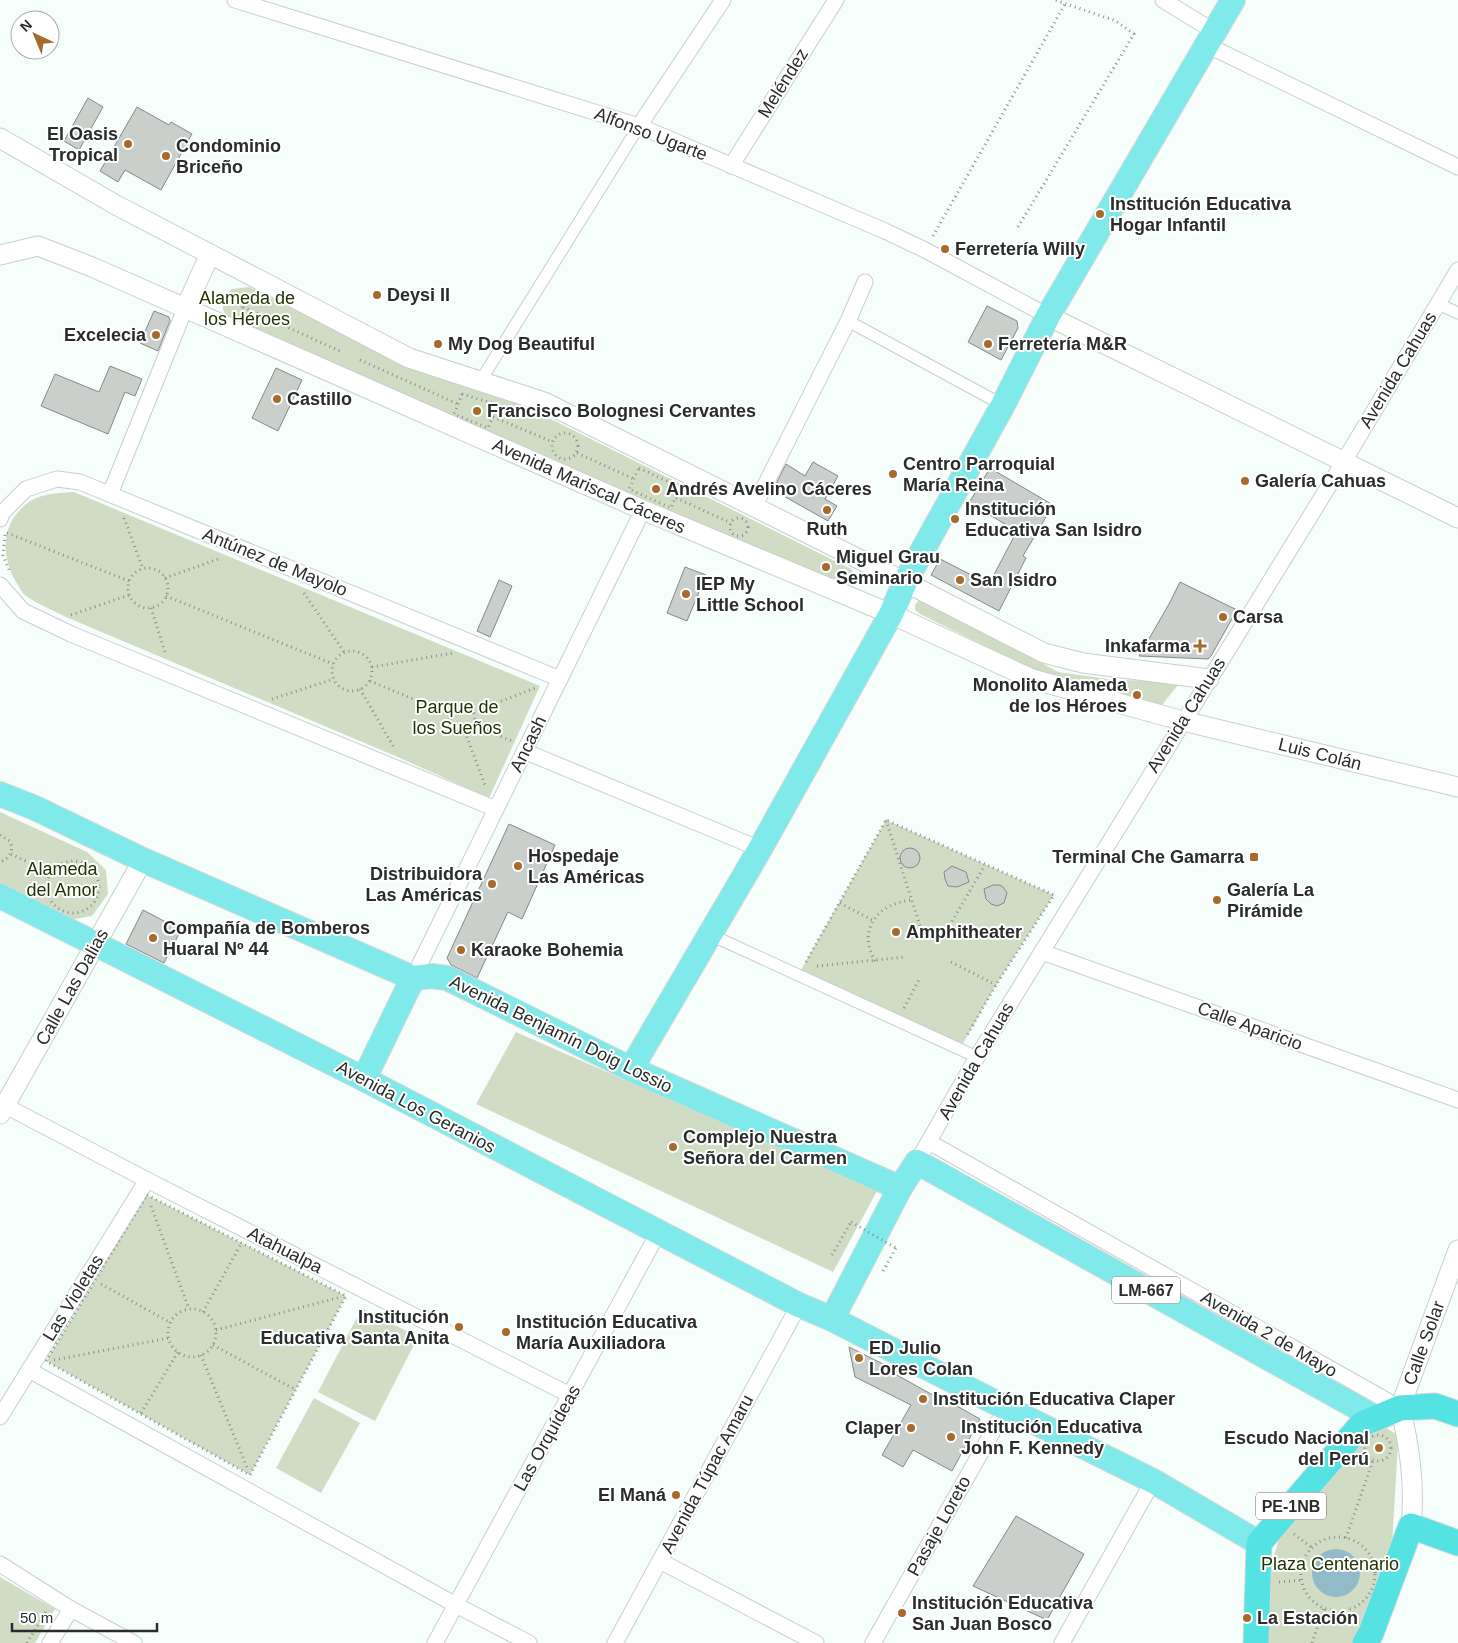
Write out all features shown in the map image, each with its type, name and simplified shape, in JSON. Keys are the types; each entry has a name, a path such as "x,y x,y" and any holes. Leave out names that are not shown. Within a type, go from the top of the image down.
{"highway":[{"path":"1400,1408 1435,1406 1458,1414"},
{"name":"PE-1NB","path":"1256,1643 1259,1543 1362,1424 1400,1408"},
{"path":"1365,1643 1411,1526 1458,1543"}],"main road":[{"path":"631,1069 711,935 891,614 905,582 1004,405 1048,316 1233,0"},
{"name":"Avenida Benjamín Doig Lossio","path":"0,794 36,808 143,860 413,978 432,976 446,978 631,1069 900,1188"},
{"name":"Avenida Los Geranios","path":"0,896 364,1078 799,1305 832,1319 1153,1481 1259,1543"},
{"path":"364,1078 413,978"},
{"path":"832,1319 900,1188 917,1162"},
{"name":"Avenida 2 de Mayo","path":"917,1162 1376,1418"}],"street":[{"name":"Alfonso Ugarte","path":"235,0 640,126 885,231 925,250 1048,316"},
{"path":"481,380 640,126 723,0"},
{"name":"Meléndez","path":"731,166 836,0"},
{"path":"1163,0 1211,39 1458,167"},
{"path":"0,138 116,205 410,358 544,402 1044,653 1083,664 1209,679"},
{"name":"Avenida Mariscal Cáceres","path":"0,255 38,246 92,267 643,510 891,614 1032,679 1183,721"},
{"path":"110,494 185,309 210,254"},
{"name":"Avenida Cahuas","path":"917,1162 977,1057 1343,462 1458,270"},
{"path":"754,507 848,320 865,282"},
{"path":"1438,304 1458,313"},
{"path":"1048,316 1458,518"},
{"path":"848,320 1004,405"},
{"name":"Antúnez de Mayolo","path":"0,519 2,514 26,489 57,479 80,482 560,678"},
{"name":"Ancash","path":"413,978 496,809 518,750 560,678 643,510"},
{"path":"6,581 23,611 71,634 496,809"},
{"name":"Luis Colán","path":"1183,721 1458,787"},
{"path":"518,750 760,849"},
{"name":"Calle Las Dalias","path":"2,1108 97,944 143,860"},
{"path":"711,935 977,1057"},
{"name":"Calle Aparicio","path":"1042,952 1458,1100"},
{"name":"Atahualpa","path":"2,1108 570,1395"},
{"name":"Avenida 2 de Mayo","path":"929,1142 1400,1408"},
{"name":"Las Violetas","path":"0,1417 147,1180"},
{"name":"Las Orquídeas","path":"435,1643 658,1233"},
{"name":"Calle Solar","path":"1400,1408 1458,1250"},
{"name":"Avenida Túpac Amaru","path":"616,1643 799,1305"},
{"path":"29,1370 456,1605 529,1643"},
{"name":"Pasaje Loreto","path":"873,1643 1006,1408"},
{"path":"1400,1408 1406,1432 1414,1506 1411,1526"},
{"path":"1062,1643 1153,1481"},
{"path":"660,1561 816,1643"},
{"path":"0,1564 71,1609 134,1643"},
{"path":"50,1643 71,1609"}],"path":[{"path":"1018,227 1134,34 1116,20 1055,0"},
{"path":"925,250 1065,4"},
{"path":"233,329 256,278"},
{"path":"243,307 343,350 340,358"},
{"path":"360,360 458,404"},
{"path":"462,394 498,405 488,428 454,414 458,404 462,394"},
{"path":"493,417 553,442"},
{"path":"571,434 575,437 578,444 577,453 566,459 558,457 553,450 553,442 558,435 571,434"},
{"path":"577,453 634,479"},
{"path":"640,468 680,487 676,498 671,508 629,489 640,468"},
{"path":"676,498 731,523"},
{"path":"131,516 122,513 143,569"},
{"path":"735,519 743,519 747,523 747,531 737,536 731,529 731,523 735,519"},
{"path":"6,581 3,555 5,532 129,582"},
{"path":"165,578 226,556 217,552"},
{"path":"143,569 155,570 165,578 168,584 163,602 151,608 144,608 132,601 129,595 129,582 137,572 143,569"},
{"path":"308,591 300,587 344,652"},
{"path":"75,620 66,616 129,595"},
{"path":"166,596 333,664"},
{"path":"151,608 167,660 159,657"},
{"path":"372,667 457,652 448,649"},
{"path":"349,650 361,653 366,656 372,667 370,681 360,689 348,690 337,684 334,679 333,664 339,655 344,652 349,650"},
{"path":"276,705 267,701 334,679"},
{"path":"370,681 449,714"},
{"path":"531,683 540,686"},
{"path":"473,712 540,686"},
{"path":"536,694 540,686"},
{"path":"360,689 395,749"},
{"path":"462,706 473,712 473,725 465,732 457,731 449,723 449,714 454,708 462,706"},
{"path":"473,725 515,742 518,750"},
{"path":"465,732 486,790"},
{"path":"886,820 1054,895 996,985 960,1048"},
{"path":"886,820 921,929"},
{"path":"798,976 886,820"},
{"path":"0,835 10,841 12,850 8,858 0,862"},
{"path":"11,854 51,873"},
{"path":"72,861 88,865 98,878 98,894 94,902 89,908 74,913 58,908 49,896 47,888 51,873 56,866 64,862 72,861"},
{"path":"947,930 985,865"},
{"path":"875,961 869,951 867,941 869,930 874,921 880,912 889,905 899,901 911,900"},
{"path":"840,903 874,921"},
{"path":"798,976 813,967 906,958"},
{"path":"951,962 996,985"},
{"path":"897,1021 920,978"},
{"path":"147,1195 346,1296"},
{"path":"147,1195 189,1309"},
{"path":"46,1362 147,1195"},
{"path":"832,1255 851,1222 896,1248 879,1279"},
{"path":"204,1312 242,1243"},
{"path":"95,1280 171,1323"},
{"path":"216,1330 346,1296"},
{"path":"250,1475 346,1296"},
{"path":"189,1309 204,1312 210,1316 216,1330 216,1338 213,1345 208,1351 200,1355 193,1356 178,1352 172,1346 169,1338 169,1330 175,1316 189,1309"},
{"path":"46,1362 169,1338"},
{"path":"213,1345 296,1390"},
{"path":"140,1414 178,1352"},
{"path":"200,1355 250,1475"},
{"path":"46,1362 250,1475"},
{"path":"1380,1434 1388,1438 1391,1451 1386,1458 1378,1461 1373,1460 1366,1455 1364,1446 1371,1436 1380,1434"},
{"path":"1346,1538 1373,1460"},
{"path":"1288,1528 1312,1548"},
{"path":"1329,1538 1346,1538 1362,1546 1370,1555 1374,1566 1374,1578 1371,1589 1364,1599 1354,1607 1342,1610 1324,1608 1309,1597 1303,1585 1301,1573 1303,1560 1318,1543 1329,1538"},
{"path":"1275,1582 1302,1580"},
{"path":"1312,1643 1324,1608"},
{"path":"27,1643 47,1610"}],"green space":[{"name":"Alameda de los Héroes","path":"249,287 420,372 529,408 851,569 857,577 856,580 850,584 840,585 232,324 225,315 223,303 231,289"},
{"name":"Parque de los Sueños","path":"74,492 540,686 489,798 400,758 66,617 29,598 22,592 16,582 7,560 6,539 8,529 20,510 34,499 51,494"},
{"path":"919,600 925,600 1058,672 1115,680 1181,681 1162,705 1048,677 920,614 915,610 915,605"},
{"name":"Alameda del Amor","path":"0,812 87,852 106,870 108,894 92,916 68,920 0,887"},
{"path":"886,820 1054,895 996,985 960,1049 798,975"},
{"name":"Complejo Nuestra Señora del Carmen","path":"516,1032 877,1191 833,1272 476,1104"},
{"path":"147,1195 346,1296 250,1475 46,1361"},
{"path":"362,1308 418,1337 375,1421 318,1392"},
{"path":"314,1398 360,1423 321,1493 276,1468"},
{"name":"Plaza Centenario","path":"1385,1427 1396,1434 1398,1444 1392,1545 1385,1577 1353,1643 1267,1643 1266,1583 1279,1539 1363,1435"},
{"path":"0,1577 55,1609 35,1643 0,1643"}],"water":[{"path":"1331,1549 1341,1549 1350,1553 1356,1559 1359,1564 1359,1582 1350,1593 1341,1597 1331,1597 1322,1593 1316,1587 1312,1578 1312,1568 1316,1559 1322,1553"}],"building":[{"path":"88,98 103,107 79,150 64,141"},
{"path":"137,107 169,125 171,122 192,134 161,190 125,170 118,182 100,171"},
{"path":"987,306 1017,321 1018,328 1001,360 968,342"},
{"name":"Excelecia","path":"154,311 169,317 170,321 158,351 140,343"},
{"path":"110,366 142,379 135,396 125,392 108,434 41,406 55,374 99,392"},
{"name":"Castillo","path":"276,368 302,380 278,431 252,418"},
{"path":"813,462 838,476 825,499 837,506 828,521 773,490 786,464 805,476"},
{"path":"990,468 1053,505 1023,556 1026,558 999,611 931,575 940,559 989,584 1017,531 969,503"},
{"name":"IEP My Little School","path":"685,567 706,575 687,621 667,613"},
{"path":"499,580 512,586 490,637 477,631"},
{"path":"1180,582 1237,610 1208,659 1139,656 1169,604"},
{"path":"509,824 555,845 522,919 508,912 477,978 451,965 447,958"},
{"path":"910,848 917,851 920,858 917,865 910,868 903,865 900,858 903,851"},
{"path":"952,866 966,872 969,882 957,887 948,886 944,872"},
{"path":"993,885 1000,885 1007,893 1004,903 997,906 991,904 986,899 984,889"},
{"name":"Compañía de Bomberos Huaral Nº 44","path":"143,910 181,930 164,963 126,944"},
{"path":"849,1347 897,1371 895,1374 980,1419 952,1471 913,1450 903,1467 882,1455 911,1405 855,1377"},
{"path":"1016,1516 1084,1554 1047,1620 973,1586"}],"place":[{"name":"El Oasis Tropical","path":"128,144"},
{"name":"Condominio Briceño","path":"166,156"},
{"name":"Institución Educativa Hogar Infantil","path":"1100,214"},
{"name":"Ferretería Willy","path":"945,249"},
{"name":"Deysi II","path":"377,295"},
{"name":"Excelecia","path":"156,335"},
{"name":"My Dog Beautiful","path":"438,344"},
{"name":"Ferretería M&R","path":"988,344"},
{"name":"Castillo","path":"277,399"},
{"name":"Francisco Bolognesi Cervantes","path":"477,411"},
{"name":"Centro Parroquial María Reina","path":"893,474"},
{"name":"Galería Cahuas","path":"1245,481"},
{"name":"Andrés Avelino Cáceres","path":"656,489"},
{"name":"Ruth","path":"827,510"},
{"name":"Institución Educativa San Isidro","path":"955,519"},
{"name":"Miguel Grau Seminario","path":"826,567"},
{"name":"San Isidro","path":"960,580"},
{"name":"IEP My Little School","path":"686,594"},
{"name":"Carsa","path":"1223,617"},
{"name":"Inkafarma","path":"1200,646"},
{"name":"Monolito Alameda de los Héroes","path":"1137,695"},
{"name":"Terminal Che Gamarra","path":"1254,857"},
{"name":"Hospedaje Las Américas","path":"518,866"},
{"name":"Distribuidora Las Américas","path":"492,884"},
{"name":"Galería La Pirámide","path":"1217,900"},
{"name":"Amphitheater","path":"896,932"},
{"name":"Compañía de Bomberos Huaral Nº 44","path":"153,938"},
{"name":"Karaoke Bohemia","path":"461,950"},
{"name":"Complejo Nuestra Señora del Carmen","path":"673,1147"},
{"name":"Institución Educativa Santa Anita","path":"459,1327"},
{"name":"Institución Educativa María Auxiliadora","path":"506,1332"},
{"name":"ED Julio Lores Colan","path":"859,1358"},
{"name":"Institución Educativa Claper","path":"923,1399"},
{"name":"Claper","path":"911,1428"},
{"name":"Institución Educativa John F. Kennedy","path":"951,1437"},
{"name":"Escudo Nacional del Perú","path":"1379,1448"},
{"name":"El Maná","path":"676,1495"},
{"name":"Institución Educativa San Juan Bosco","path":"902,1613"},
{"name":"La Estación","path":"1247,1618"}]}
